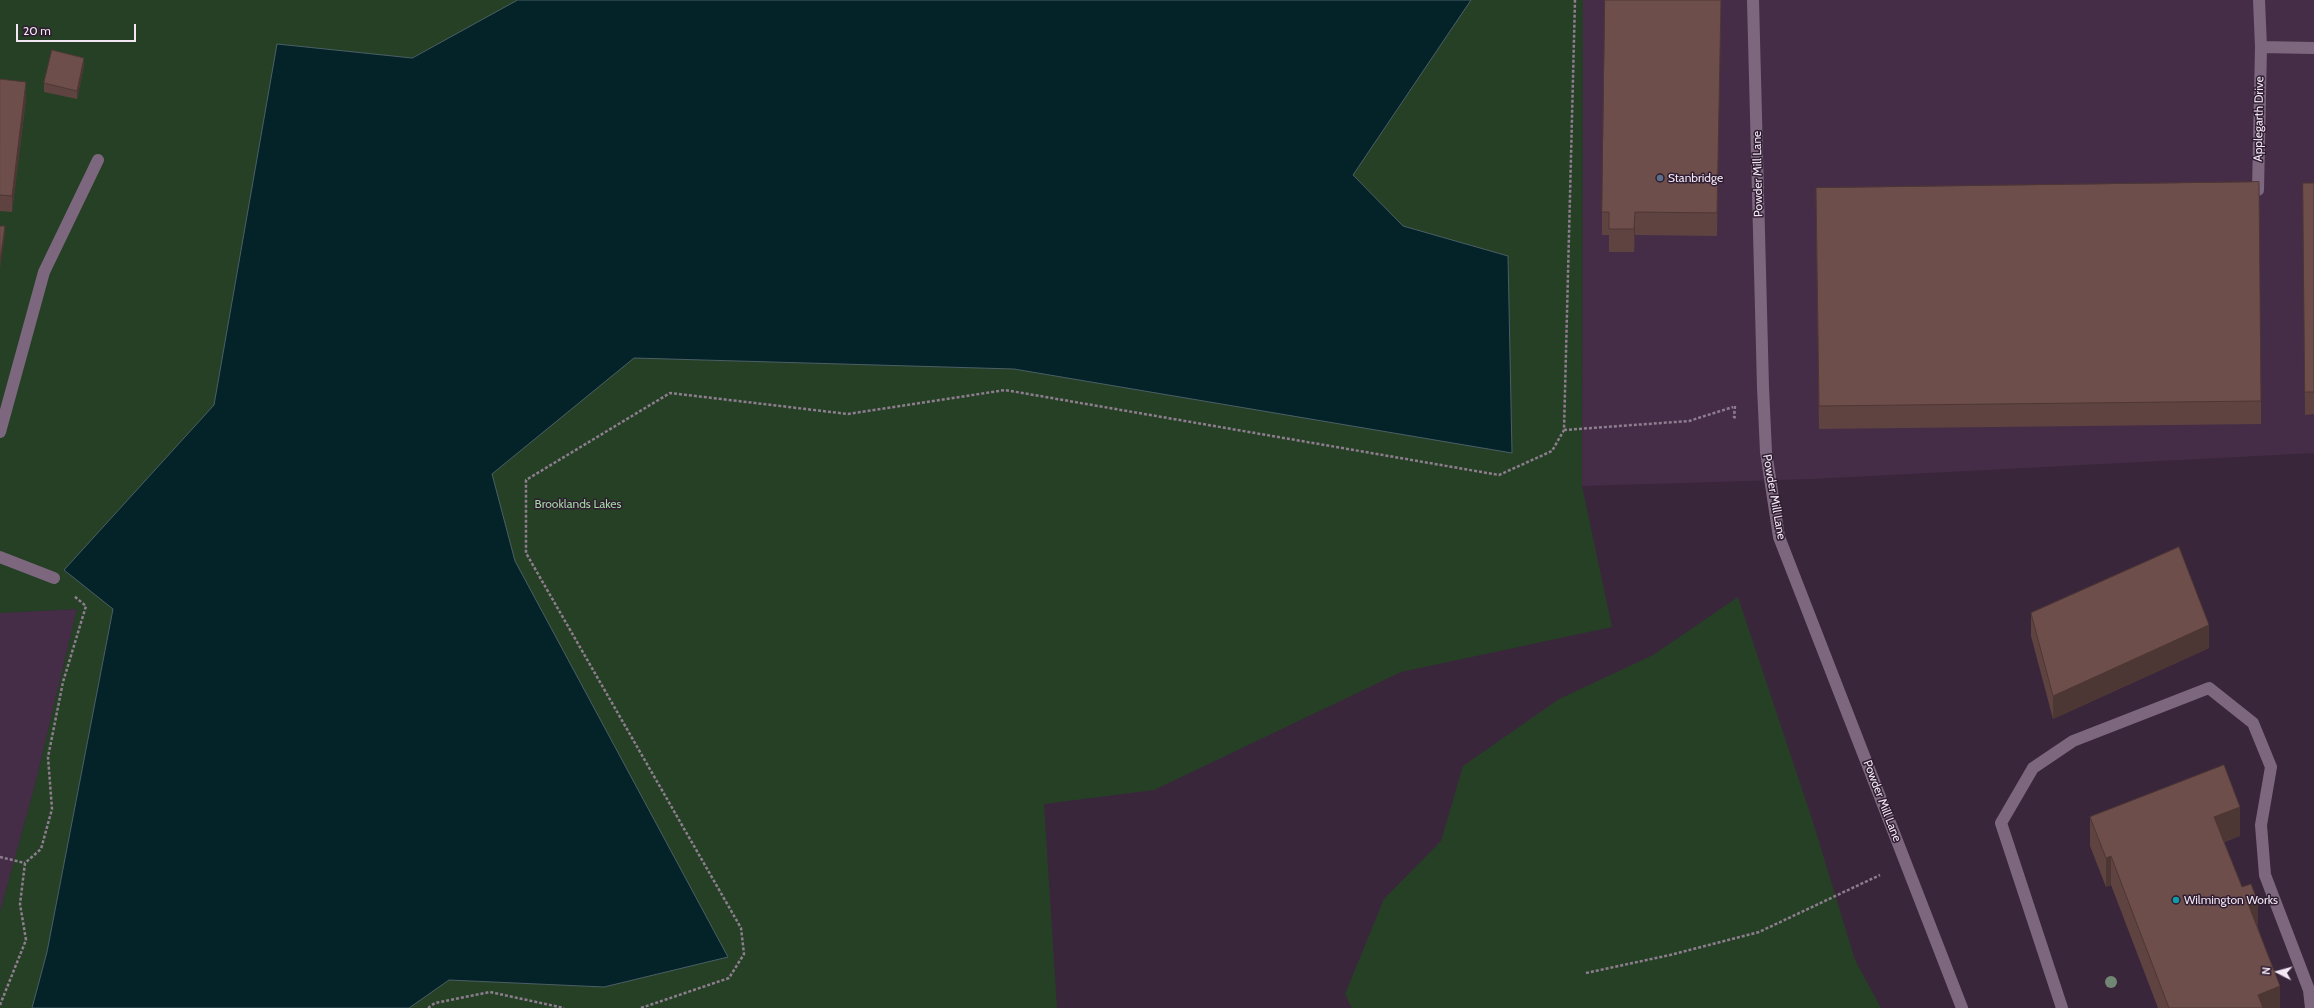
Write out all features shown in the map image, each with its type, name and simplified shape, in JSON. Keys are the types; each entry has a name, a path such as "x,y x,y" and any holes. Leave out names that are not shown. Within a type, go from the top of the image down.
{"street":[{"name":"Powder Mill Lane","path":"1754,0 1763,387 1770,483 1779,537 1962,1008"},
{"name":"Applegarth Drive","path":"2258,190 2260,47 2259,0"},
{"path":"2260,47 2314,48"},
{"path":"0,432 44,272 98,160"},
{"path":"0,557 54,578"},
{"path":"2062,1008 2001,823 2034,768 2073,741 2209,688 2253,723 2271,766 2261,825 2265,875 2309,990 2311,1008"}],"path":[{"path":"641,1008 729,978 744,954 741,928 526,553 526,480 670,393 848,414 1005,390 1499,475 1552,451 1564,430 1575,0"},
{"path":"1564,430 1689,421 1733,407"},
{"path":"0,1005 26,940 20,904 25,863 41,849 52,810 48,756 63,682 86,606 54,578"},
{"path":"0,857 25,863"},
{"path":"1586,973 1670,955 1759,932 1906,863"},
{"path":"428,1008 435,1003 490,992 564,1008"}],"shaded area":[{"path":"518,0 1471,0 1353,175 1403,226 1508,256 1512,453 1014,369 634,358 492,474 515,561 728,957 604,987 449,980 409,1008 32,1008 47,952 113,609 64,570 214,405 277,44 412,58"},
{"path":"1583,0 2314,0 2314,453 1812,479 1582,486"},
{"path":"77,609 35,785 0,912 0,613"}],"green space":[{"name":"Brooklands Lakes","path":"0,0 1583,0 1582,486 1612,627 1401,672 1154,790 1044,804 1057,1008 0,1008 0,912 35,785 77,609 0,613"},
{"path":"1738,597 1812,819 1855,960 1881,1008 1352,1008 1345,994 1384,899 1441,841 1463,766 1559,699 1653,655"}],"building":[{"path":"1605,0 1721,0 1717,213 1635,212 1634,229 1609,229 1609,212 1602,212"},
{"path":"52,50 84,58 77,91 44,83"},
{"path":"0,79 26,82 12,196 0,195"},
{"path":"2259,182 2261,401 1819,406 1816,188"},
{"path":"2303,183 2314,183 2314,392 2305,392"},
{"path":"0,226 5,226 0,261"},
{"path":"2179,547 2209,625 2053,696 2031,613"},
{"name":"Wilmington Works","path":"2224,765 2240,807 2214,817 2242,887 2251,884 2258,902 2249,906 2280,986 2258,995 2263,1008 2169,1008 2111,856 2106,858 2090,817"}],"place":[{"name":"Stanbridge","path":"1660,178"},
{"name":"Wilmington Works","path":"2176,900"}]}
